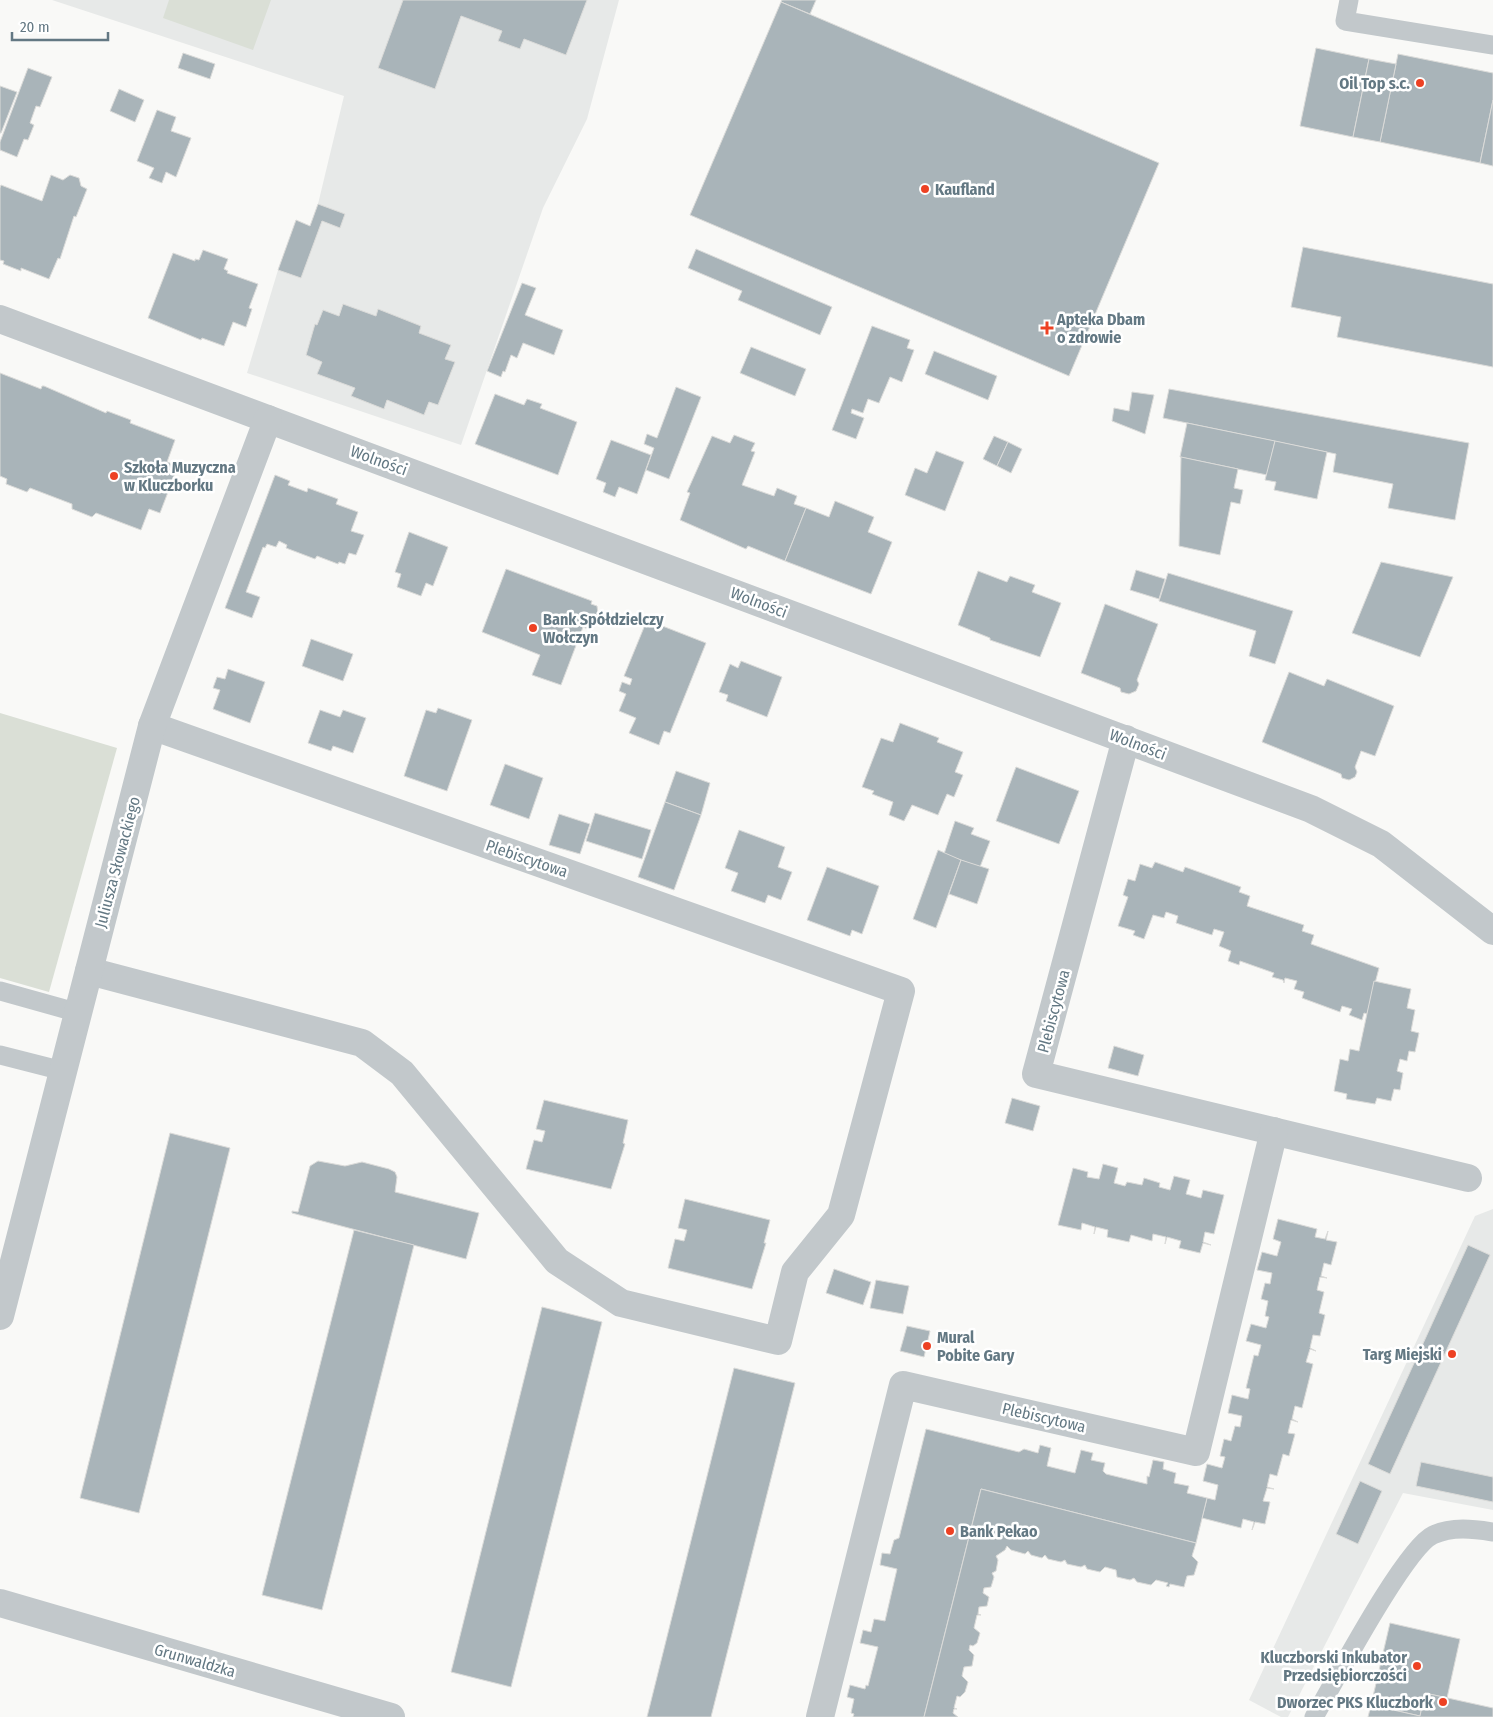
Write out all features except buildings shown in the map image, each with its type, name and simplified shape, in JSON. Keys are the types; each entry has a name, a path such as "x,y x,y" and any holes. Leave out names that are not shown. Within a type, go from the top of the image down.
{"street":[{"name":"Wolności","path":"0,319 1311,809 1380,844 1493,931"},
{"name":"Juliusza Słowackiego","path":"0,1316 152,726 268,419"},
{"name":"Plebiscytowa","path":"89,971 362,1043 402,1073 557,1260 621,1303 778,1342 795,1272 840,1214 901,990 152,726"},
{"name":"Plebiscytowa","path":"1126,740 1036,1074 1468,1178"},
{"name":"Plebiscytowa","path":"820,1717 903,1385 1196,1452 1274,1131"},
{"name":"Grunwaldzka","path":"0,1603 391,1717"}],"lane":[{"path":"1349,0 1345,21 1493,45"},
{"path":"0,992 78,1013"},
{"path":"0,1055 63,1071"},
{"path":"1314,1717 1404,1565 1432,1535 1469,1528 1493,1532"}],"shaded area":[{"path":"52,0 619,0 587,119 543,208 461,445 247,373 278,270 301,278 322,221 340,228 345,214 318,204 344,96"},
{"path":"169,0 271,0 253,50 163,18"},
{"path":"0,713 117,748 49,992 0,978"},
{"name":"Targ Miejski","path":"1493,1209 1493,1510 1403,1493 1288,1717 1281,1717 1249,1700 1475,1216"}],"place":[{"name":"Oil Top s.c.","path":"1420,83"},
{"name":"Kaufland","path":"925,189"},
{"name":"Apteka Dbam o zdrowie","path":"1047,328"},
{"name":"Szkoła Muzyczna w Kluczborku","path":"114,476"},
{"name":"Bank Spółdzielczy Wołczyn","path":"533,628"},
{"name":"Mural Pobite Gary","path":"927,1346"},
{"name":"Targ Miejski","path":"1452,1354"},
{"name":"Bank Pekao","path":"950,1531"},
{"name":"Kluczborski Inkubator Przedsiębiorczości","path":"1417,1666"},
{"name":"Dworzec PKS Kluczbork","path":"1443,1702"}]}
